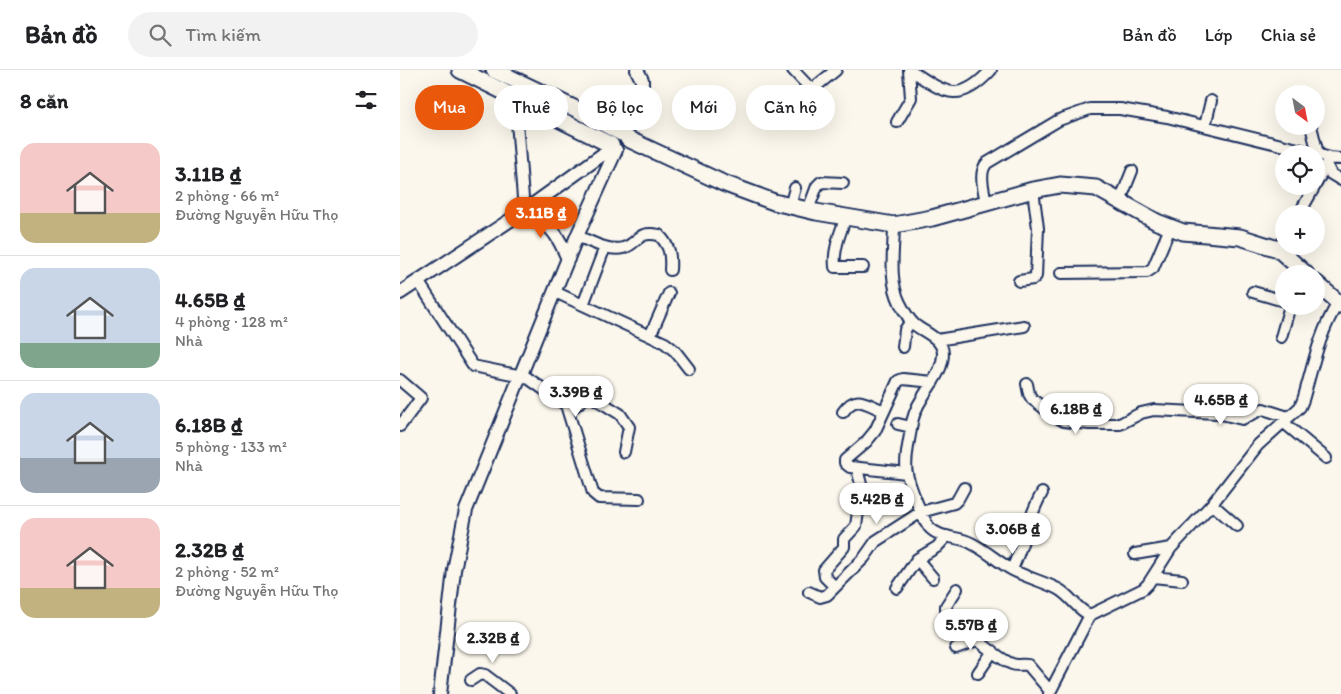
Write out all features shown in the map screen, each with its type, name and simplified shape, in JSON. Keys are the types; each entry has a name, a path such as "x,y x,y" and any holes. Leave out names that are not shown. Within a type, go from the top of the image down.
{"highway":[{"path":"460,70 494,86"},
{"path":"494,70 576,109 619,141"},
{"path":"568,119 774,202 846,217 894,224 932,218 1033,190 1060,186 1082,186 1096,188 1170,228 1183,232 1240,237 1275,244"},
{"path":"1290,255 1298,265"},
{"path":"1325,291 1340,304"}],"main road":[{"path":"440,694 454,570 466,510 577,236 642,91 642,80 639,71"},
{"path":"400,293 518,214 619,141"},
{"path":"518,214 533,218 547,226 558,238 568,259"}],"street":[{"path":"793,70 809,87 815,87 836,70"},
{"path":"909,70 940,90 952,93 968,88 986,76 991,70"},
{"path":"897,122 911,98 909,70"},
{"path":"1205,126 1211,101"},
{"path":"986,202 982,173 983,167 1059,120 1090,109 1120,109 1167,117 1282,145"},
{"path":"516,130 518,214"},
{"path":"1325,167 1328,162 1341,159"},
{"path":"1325,160 1328,162 1330,174 1336,180"},
{"path":"1120,201 1132,171"},
{"path":"808,210 820,182 843,183"},
{"path":"790,206 795,188"},
{"path":"1019,280 1033,279 1036,276 1038,228 1033,190"},
{"path":"846,217 836,246 835,267 863,267"},
{"path":"894,224 892,264 899,302 911,321 937,340 942,346 943,354 940,370 922,398 911,427 907,473 921,512 933,530 947,536 967,540 1012,569 1058,590 1074,601 1080,610 1090,615"},
{"path":"1061,273 1147,272 1153,268 1170,228"},
{"path":"577,236 605,247 618,249 625,248 645,234 659,235 669,248 671,256 670,270"},
{"path":"583,305 605,247"},
{"path":"418,281 473,366 522,375 566,404 575,406 588,396 620,414 628,428 624,452"},
{"path":"555,292 665,343 675,351 689,369"},
{"path":"1253,292 1275,298"},
{"path":"650,336 668,293"},
{"path":"957,589 946,609 950,615 977,640 1012,664 1028,665 1049,692 1090,615 1143,589 1153,578 1171,548 1212,504 1258,445 1300,407 1304,400 1327,320 1340,304"},
{"path":"1281,337 1287,315"},
{"path":"903,347 905,330 911,321"},
{"path":"937,340 1024,326"},
{"path":"907,473 857,469 847,466 845,460 876,431 898,381 903,379 933,382"},
{"path":"400,380 421,398 400,426"},
{"path":"1027,384 1032,399 1064,422 1120,424 1135,415 1154,410 1217,413 1242,419 1263,409 1286,420 1326,458"},
{"path":"844,412 850,403 857,400 884,411"},
{"path":"566,404 592,493 598,498 639,499"},
{"path":"898,424 911,427"},
{"path":"857,469 862,488"},
{"path":"808,592 823,597 864,558 876,541 921,512 954,503 964,488"},
{"path":"1012,569 1026,533 1033,508 1042,493"},
{"path":"835,587 827,580 824,570 844,547 844,539 856,526 858,512 875,501"},
{"path":"1212,504 1237,526"},
{"path":"897,588 917,559 937,548 947,536"},
{"path":"1135,554 1171,548"},
{"path":"917,559 933,578"},
{"path":"1153,578 1182,580"},
{"path":"956,648 977,640"},
{"path":"978,673 993,651"},
{"path":"471,680 480,674 485,675 510,694"}]}
